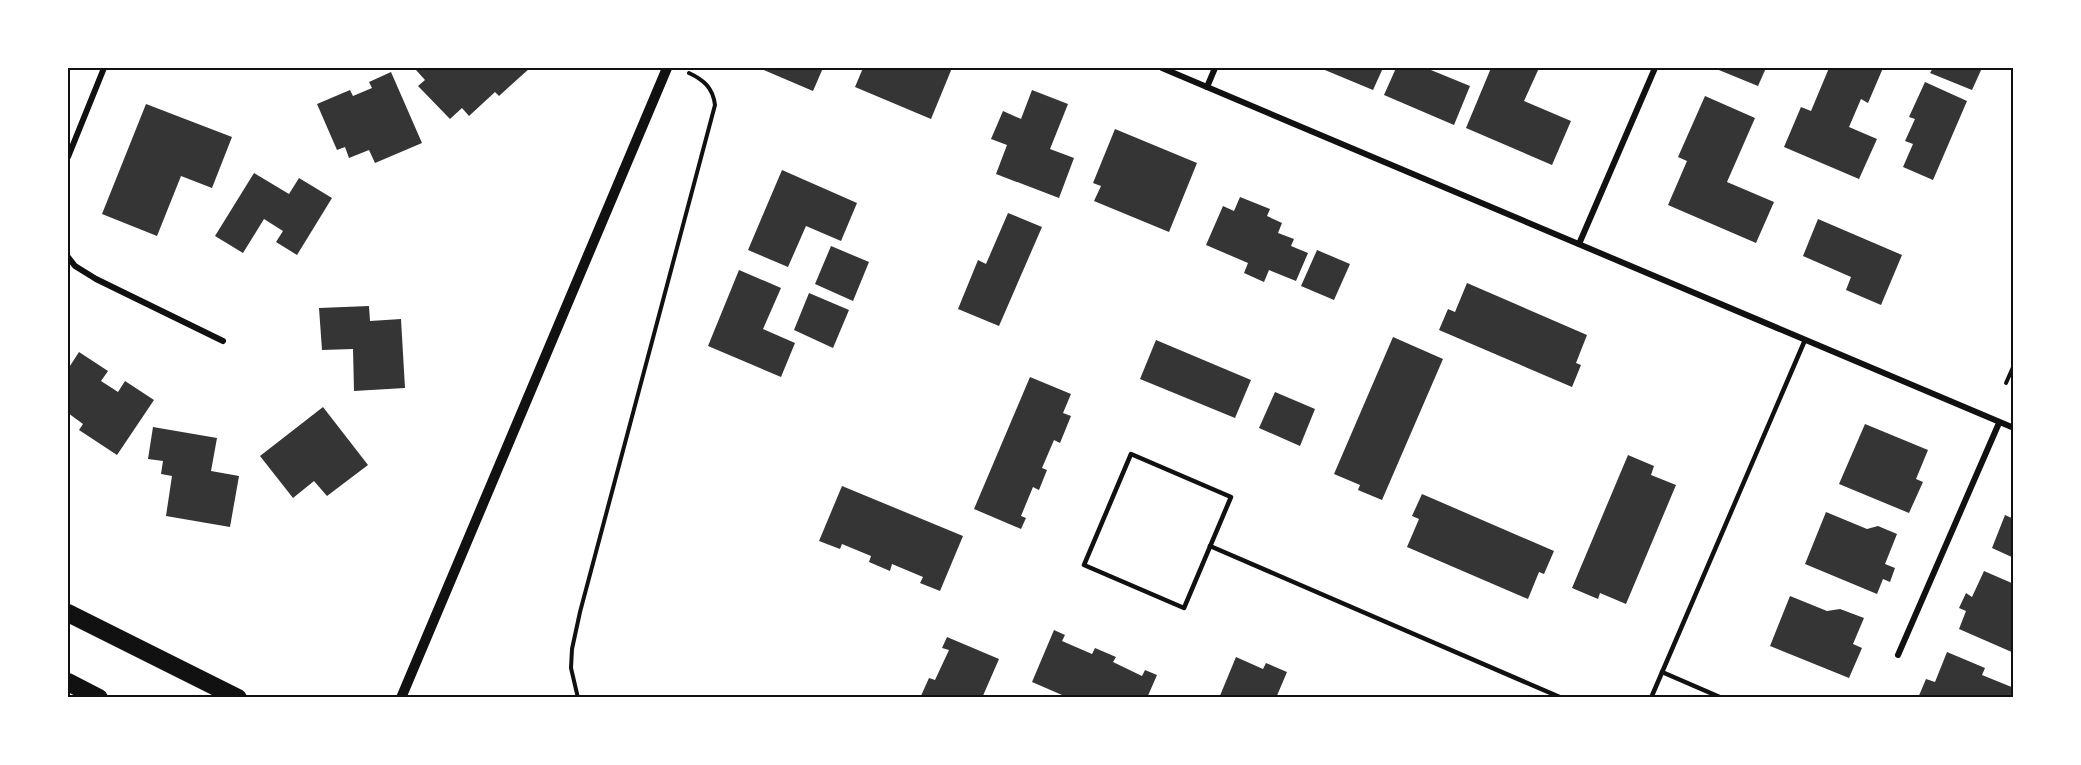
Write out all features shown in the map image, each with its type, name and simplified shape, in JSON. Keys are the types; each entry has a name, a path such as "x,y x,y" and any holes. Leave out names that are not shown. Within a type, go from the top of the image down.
{"highway":[{"path":"68,613 238,698"},
{"path":"68,682 99,698"}],"street":[{"path":"68,157 104,68"},
{"path":"401,698 667,68"},
{"path":"1162,68 2013,428"},
{"path":"1207,87 1215,68"},
{"path":"1579,244 1655,68"},
{"path":"68,257 75,266 96,279 223,341"},
{"path":"1898,655 1999,423"}],"lane":[{"path":"1651,698 1805,340"},
{"path":"1131,454 1231,497 1210,546 1184,608 1084,566 1131,454"},
{"path":"1210,546 1562,698"},
{"path":"1662,672 1722,698"}],"path":[{"path":"578,698 571,668 572,649 580,612 715,105 713,94 706,84 687,72"},
{"path":"2006,383 2013,366"}],"building":[{"path":"420,68 530,68 499,96 495,92 469,116 462,108 450,119 418,86 425,80 416,70"},
{"path":"759,68 823,68 813,91"},
{"path":"863,68 952,68 931,119 855,87"},
{"path":"1320,68 1383,68 1373,90"},
{"path":"1396,68 1426,68 1470,86 1454,125 1384,95"},
{"path":"1491,68 1539,68 1524,101 1571,121 1552,165 1466,128"},
{"path":"1714,68 1766,68 1758,86"},
{"path":"1829,68 1883,68 1868,103 1861,99 1849,127 1877,139 1859,179 1784,147 1801,107 1811,111"},
{"path":"1933,68 1982,68 1972,90 1930,73"},
{"path":"391,72 422,143 375,163 369,150 349,158 345,147 337,150 317,104 350,90 353,96 372,88 369,82"},
{"path":"1925,82 1967,101 1933,180 1903,167 1913,144 1905,141 1915,119 1909,117"},
{"path":"1032,90 1068,104 1050,149 1074,158 1059,198 996,174 1007,145 991,139 1003,111 1021,119"},
{"path":"1705,96 1755,118 1727,182 1774,202 1756,243 1668,205 1687,161 1678,157"},
{"path":"146,104 232,137 212,188 181,176 157,236 102,214"},
{"path":"1115,129 1197,163 1169,232 1094,201 1101,186 1093,183"},
{"path":"782,170 857,203 841,241 806,226 788,267 748,250"},
{"path":"254,173 289,194 299,178 332,198 297,255 276,242 283,231 264,219 243,253 215,236"},
{"path":"1240,197 1270,209 1267,216 1282,223 1278,233 1294,239 1291,246 1308,253 1296,281 1269,270 1264,282 1244,273 1248,263 1206,245 1223,206 1234,211"},
{"path":"1008,213 1042,227 999,326 958,309 978,260 986,264"},
{"path":"1818,219 1902,255 1881,305 1846,290 1851,277 1803,256"},
{"path":"831,246 869,262 853,301 815,284"},
{"path":"1317,250 1350,264 1334,300 1301,286"},
{"path":"739,270 781,288 763,329 795,343 781,377 708,346"},
{"path":"1467,283 1587,335 1576,363 1581,365 1572,387 1439,330 1448,309 1455,312"},
{"path":"809,293 849,310 833,348 794,330"},
{"path":"369,306 370,321 401,319 405,388 354,391 353,349 322,350 319,308"},
{"path":"1393,337 1443,359 1382,500 1358,490 1360,485 1334,474"},
{"path":"1156,340 1251,380 1235,418 1140,379"},
{"path":"79,352 108,371 101,381 118,392 125,381 154,400 117,455 79,430 83,424 68,413 68,369"},
{"path":"1030,377 1071,394 1063,413 1071,416 1060,443 1054,440 1042,468 1047,470 1039,490 1033,487 1021,516 1026,518 1021,529 974,509"},
{"path":"1275,392 1315,409 1300,446 1259,428"},
{"path":"323,407 368,465 327,496 314,481 293,498 260,456"},
{"path":"1865,424 1928,450 1916,479 1923,482 1909,513 1839,484"},
{"path":"153,427 217,438 211,471 239,476 230,527 166,516 172,476 161,474 163,461 148,459"},
{"path":"1628,455 1654,466 1651,475 1676,485 1626,604 1600,593 1598,599 1572,588"},
{"path":"842,486 963,536 940,591 920,583 923,577 892,564 890,571 869,562 871,556 842,544 840,549 819,541"},
{"path":"1422,494 1554,551 1544,574 1539,572 1528,599 1407,547 1419,519 1412,516"},
{"path":"1826,512 1867,529 1878,526 1897,534 1885,564 1895,568 1890,582 1883,579 1877,594 1805,564"},
{"path":"2005,515 2014,519 2014,558 1992,548"},
{"path":"1984,571 2014,584 2014,653 1959,629 1966,611 1959,608 1966,593 1972,597"},
{"path":"1790,596 1827,611 1840,609 1864,618 1853,644 1862,648 1849,678 1770,646"},
{"path":"1054,630 1065,635 1062,641 1092,654 1095,648 1116,657 1113,662 1142,676 1145,670 1157,675 1147,698 1069,698 1032,682"},
{"path":"947,637 999,659 982,698 920,698 929,678 935,680 949,650 942,648"},
{"path":"1947,652 1985,668 1982,675 2014,688 2012,698 1918,698 1926,679 1935,682"},
{"path":"1236,657 1263,669 1266,663 1287,672 1276,698 1219,698"}]}
